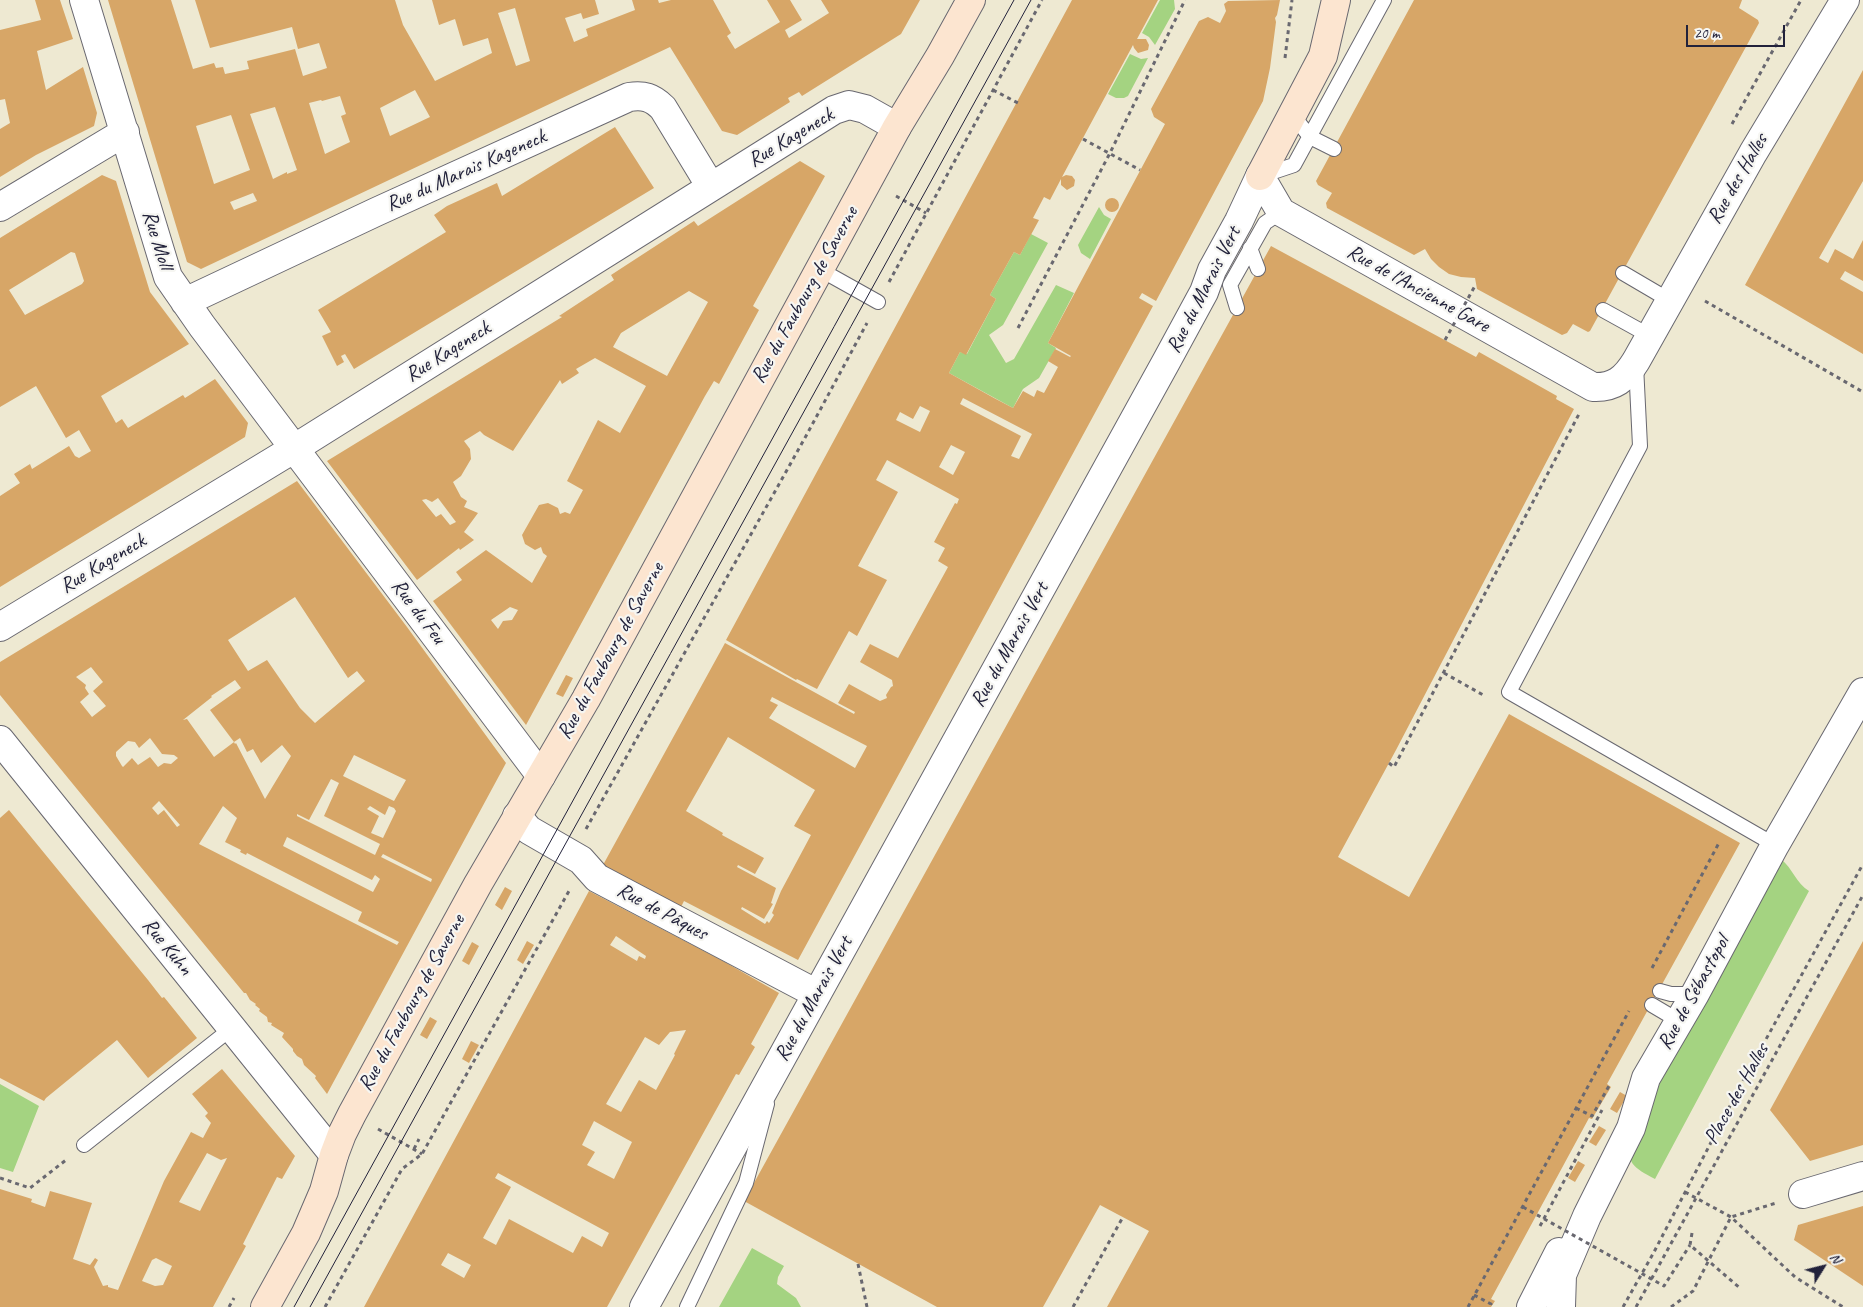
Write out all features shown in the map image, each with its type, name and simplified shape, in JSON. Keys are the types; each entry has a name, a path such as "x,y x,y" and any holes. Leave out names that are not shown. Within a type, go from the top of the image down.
{"street":[{"name":"Rue Moll","path":"84,0 168,277 295,448"},
{"name":"Rue du Faubourg de Saverne","path":"265,1307 306,1233 324,1191 334,1155 352,1114 517,816 586,699 897,127 971,0"},
{"path":"1240,221 1281,212 1260,176 1323,56 1336,0"},
{"name":"Rue des Halles","path":"1592,386 1608,386 1620,380 1627,375 1636,362 1673,292 1753,153 1845,0"},
{"name":"Rue du Marais Kageneck","path":"185,302 376,212 629,97 642,95 654,100 663,108 711,187"},
{"name":"Rue Kageneck","path":"0,627 295,448 834,110 849,105 865,109 897,127"},
{"path":"0,207 125,132"},
{"name":"Rue du Marais Vert","path":"644,1307 1204,292 1212,270 1240,221 1260,176"},
{"name":"Rue de l'Ancienne Gare","path":"1281,212 1592,386"},
{"name":"Rue du Feu","path":"295,448 541,776"},
{"name":"Rue de Sébastopol","path":"1561,1307 1562,1275 1587,1216 1630,1128 1646,1078 1695,994 1775,844 1863,692"},
{"name":"Rue Kuhn","path":"0,740 334,1155"},
{"name":"Rue de Pâques","path":"517,816 529,830 581,860 597,878 817,994"},
{"path":"1531,1307 1646,1078"},
{"path":"1803,1194 1863,1176"}],"lane":[{"path":"1260,176 1294,166 1384,0"},
{"path":"1292,114 1310,137 1334,148"},
{"path":"1204,292 1230,285 1265,223 1281,212"},
{"path":"1250,248 1258,269"},
{"path":"819,269 878,302"},
{"path":"1623,273 1673,292"},
{"path":"1230,285 1238,308"},
{"path":"1603,310 1650,336"},
{"path":"1636,362 1640,446 1509,692 1775,844"},
{"path":"1660,991 1672,994 1695,994"},
{"path":"1652,1005 1679,1021"},
{"path":"84,1145 232,1028"},
{"path":"687,1307 746,1183 777,1065"}],"path":[{"path":"325,1307 402,1169 422,1154 579,872 581,860 579,850 580,839 802,444 1042,0"},
{"path":"1018,328 1110,153 1185,0"},
{"path":"993,90 1018,103"},
{"path":"1083,139 1140,170"},
{"path":"896,196 926,214"},
{"path":"1445,340 1476,284"},
{"path":"1673,292 1863,392"},
{"path":"1389,764 1394,767 1592,386"},
{"path":"1520,513 1525,518"},
{"path":"1444,673 1489,698"},
{"path":"1647,976 1723,837"},
{"name":"Place des Halles","path":"1685,1192 1744,1079 1863,864"},
{"name":"Place des Halles","path":"1636,1307 1863,895"},
{"path":"1468,1307 1633,1003"},
{"path":"1576,1108 1592,1116 1610,1086"},
{"path":"352,1114 422,1154"},
{"path":"414,1149 419,1138"},
{"path":"0,1178 30,1188 84,1145"},
{"path":"1623,1307 1685,1192 1731,1218 1795,1277 1843,1307"},
{"path":"1671,1307 1693,1290 1731,1218 1803,1194"},
{"path":"1523,1207 1664,1286 1690,1246 1692,1233"},
{"path":"1073,1307 1123,1217"},
{"path":"1690,1246 1741,1290"},
{"path":"858,1264 867,1307"},
{"path":"1474,1295 1491,1304 1489,1307"}],"green space":[{"path":"1160,0 1174,0 1175,9 1155,45 1149,37 1142,33"},
{"path":"1130,54 1141,59 1148,58 1128,96 1116,98 1108,94"},
{"path":"1099,207 1104,215 1111,219 1090,259 1081,253 1078,245"},
{"path":"1031,234 1048,243 1003,325 989,335 1006,363 1014,359 1056,285 1074,293 1048,343 1056,348 1039,378 1023,389 1013,408 949,373 960,352 967,354 996,299 990,295 1014,252 1020,255"},
{"path":"1781,859 1809,891 1655,1179 1637,1168 1630,1159 1630,1137"},
{"path":"0,1084 39,1106 13,1172 0,1168"},
{"path":"752,1248 784,1266 778,1277 777,1284 796,1298 801,1307 719,1307"}],"building":[{"path":"35,0 60,0 73,39 37,51 46,90 83,67 97,113 94,126 36,155 0,177 0,129 10,123 5,99 0,100 0,30 41,20"},
{"path":"108,0 171,0 193,69 214,63 216,68 223,67 225,74 249,69 247,61 295,49 303,76 327,68 319,43 298,49 292,27 210,48 195,0 395,0 403,25 435,81 492,53 488,38 463,46 455,19 439,25 432,0 595,0 599,14 583,19 581,13 565,18 574,42 588,36 586,29 635,10 632,0 658,0 659,3 671,0 713,0 731,33 727,36 735,49 780,22 767,0 790,0 802,20 785,30 789,38 829,13 821,0 920,0 901,34 802,96 799,92 788,98 790,102 737,135 722,131 670,47 201,269 187,262","holes":["515,8 530,61 516,66 498,13","415,90 430,117 390,136 380,108","340,96 346,114 341,116 350,142 325,154 309,103","275,107 297,170 287,174 287,172 273,179 250,114","231,115 250,170 214,184 196,126","253,193 257,201 234,210 230,202"]},
{"path":"1072,0 1158,0 1137,39 1146,39 1149,45 1148,50 1138,53 1133,45 1062,177 1066,175 1072,176 1075,180 1074,186 1067,190 1061,185 1061,179 1050,200 1044,197 1033,218 1039,220 1020,255 1014,252 990,295 996,299 966,355 960,352 949,373 1013,408 1023,391 1034,397 1037,390 1044,393 1058,367 1048,361 1055,349 1071,356 1048,343 1165,124 1154,117 1151,109 1199,21 1208,17 1220,23 1226,11 1224,4 1228,1 1280,0 1275,18 1270,68 1263,101 1156,301 1142,293 1139,298 1153,306 798,960 684,901 680,909 603,865 725,643 854,714 855,712 838,703 849,684 880,701 887,698 886,695 893,686 892,680 860,662 870,644 898,658 948,567 938,561 945,548 934,542 959,499 887,460 876,480 898,492 858,566 887,580 857,636 849,631 817,689 796,680 726,640","holes":["963,398 1032,434 1019,459 1011,456 1021,436 960,404","920,406 930,411 920,432 896,420 900,412 913,419","951,445 965,452 953,475 939,467","772,697 867,746 855,768 769,718 778,705 770,701","728,737 815,790 794,826 811,835 781,891 772,913 774,915 769,923 767,921 765,924 741,909 742,907 764,919 773,904 771,903 776,888 737,867 738,865 755,874 764,858 722,835 723,833 686,811"]},
{"path":"1414,0 1742,0 1739,8 1758,20 1759,23 1590,331 1588,332 1573,324 1567,333 1562,335 1477,289 1475,278 1449,274 1431,259 1425,249 1414,255 1327,208 1326,203 1332,193 1318,185 1316,181"},
{"path":"1863,70 1863,181 1819,258 1828,263 1835,249 1853,259 1863,240 1863,281 1845,271 1840,279 1863,292 1863,354 1745,285"},
{"path":"615,127 654,188 354,369 345,354 341,356 344,362 337,366 322,336 331,332 318,310 446,232 434,215 447,206 497,183 502,196"},
{"path":"800,161 825,176 753,306 759,310 719,384 714,381 705,396 526,725 433,601 462,580 456,572 486,550 532,583 547,556 543,553 541,547 535,550 525,544 522,535 539,505 548,503 558,508 560,514 565,512 570,514 583,490 567,481 598,420 620,433 646,386 595,358 576,369 579,373 562,384 560,380 513,451 480,431 464,441 470,449 471,459 461,476 453,482 461,497 467,501 464,507 478,513 464,532 474,540 460,550 459,548 417,580 327,461 562,317 559,316 614,280 611,275 694,221 698,226","holes":["689,291 708,302 667,376 613,347 621,333","438,498 456,522 450,525 441,514 436,517 422,500 426,499 432,502","510,607 518,610 512,620 503,621 498,629 491,620"]},
{"path":"102,175 116,181 150,292 189,344 101,396 116,423 122,419 128,428 183,395 185,398 215,379 248,423 245,437 0,587 0,496 20,483 14,474 30,464 32,469 69,446 75,456 79,458 91,451 79,430 66,438 36,386 0,407 0,238","holes":["71,252 75,253 84,281 82,284 25,315 9,290"]},
{"path":"1112,198 1117,200 1119,205 1117,210 1112,212 1107,210 1105,205 1107,200"},
{"path":"1271,246 1476,357 1479,352 1557,396 1556,399 1574,409 1338,857 1409,897 1509,714 1740,843 1607,1084 1611,1087 1592,1119 1589,1118 1491,1299 1495,1301 1491,1307 1107,1307 1149,1231 1100,1205 1043,1307 937,1307 744,1201"},
{"path":"297,481 506,763 327,1094 315,1078 316,1076 304,1065 302,1059 297,1056 282,1037 284,1033 268,1022 267,1017 259,1011 260,1009 256,1004 244,993 0,695 0,662","holes":["295,597 348,678 357,671 365,681 315,723 300,708 267,660 248,671 228,640","91,667 103,682 93,691 106,706 92,717 80,702 89,694 85,688 86,685 76,677","235,680 241,688 210,710 234,742 214,757 187,719 183,720 211,696","150,738 162,754 174,755 178,758 171,764 164,763 158,767 150,757 138,765 132,758 123,767 116,756 116,752 128,741 135,742 139,748","240,738 247,752 253,749 261,763 282,745 291,756 265,799 234,742","354,755 406,780 394,801 343,776","331,779 339,783 324,816 380,844 375,855 297,816 297,814 309,820","159,801 180,825 177,827 164,810 158,815 152,808","223,806 237,818 225,842 241,850 240,852 246,855 247,853 362,912 358,921 399,942 397,945 199,844","370,806 385,815 389,806 394,808 396,811 383,838 371,833 379,816 367,809","287,837 372,880 375,875 380,879 373,892 283,846","383,854 432,879 431,882 381,857"]},
{"path":"566,675 573,678 563,697 556,694"},
{"path":"9,810 162,998 164,997 197,1038 148,1078 117,1040 44,1101 0,1078 0,818"},
{"path":"505,887 512,891 502,910 495,905"},
{"path":"589,891 723,961 779,993 751,1044 755,1047 739,1075 736,1074 607,1307 364,1307","holes":["616,936 646,956 645,959 639,956 637,961 610,945","686,1030 656,1090 639,1080 621,1112 606,1104 645,1037 659,1045 670,1032","594,1121 632,1142 614,1179 587,1165 595,1152 582,1145","498,1173 609,1233 602,1247 582,1236 573,1253 509,1219 496,1245 483,1238 511,1187 495,1178","448,1253 471,1265 464,1278 441,1265"]},
{"path":"527,941 534,945 523,964 517,960"},
{"path":"1863,941 1863,1145 1810,1161 1770,1110"},
{"path":"472,942 479,946 469,965 462,961"},
{"path":"430,1017 437,1021 427,1039 420,1035"},
{"path":"471,1041 479,1045 469,1063 462,1059"},
{"path":"222,1069 295,1156 282,1179 277,1177 243,1244 246,1246 213,1307 0,1307 0,1189 32,1199 31,1202 45,1207 50,1191 92,1203 73,1259 90,1265 95,1258 98,1260 94,1267 103,1286 108,1285 108,1287 118,1290 164,1181 191,1132 203,1138 211,1123 205,1116 208,1113 192,1094","holes":["207,1153 221,1160 227,1158 200,1211 179,1202","156,1258 172,1266 163,1285 155,1286 142,1281 152,1260"]},
{"path":"1620,1092 1627,1096 1617,1113 1610,1109"},
{"path":"1599,1126 1606,1130 1596,1146 1589,1142"},
{"path":"1578,1161 1585,1165 1575,1182 1568,1178"},
{"path":"1863,1206 1863,1286 1794,1240 1798,1225"}],"tram line":[{"path":"294,1307 1014,0"},
{"path":"310,1307 1031,0"}]}
